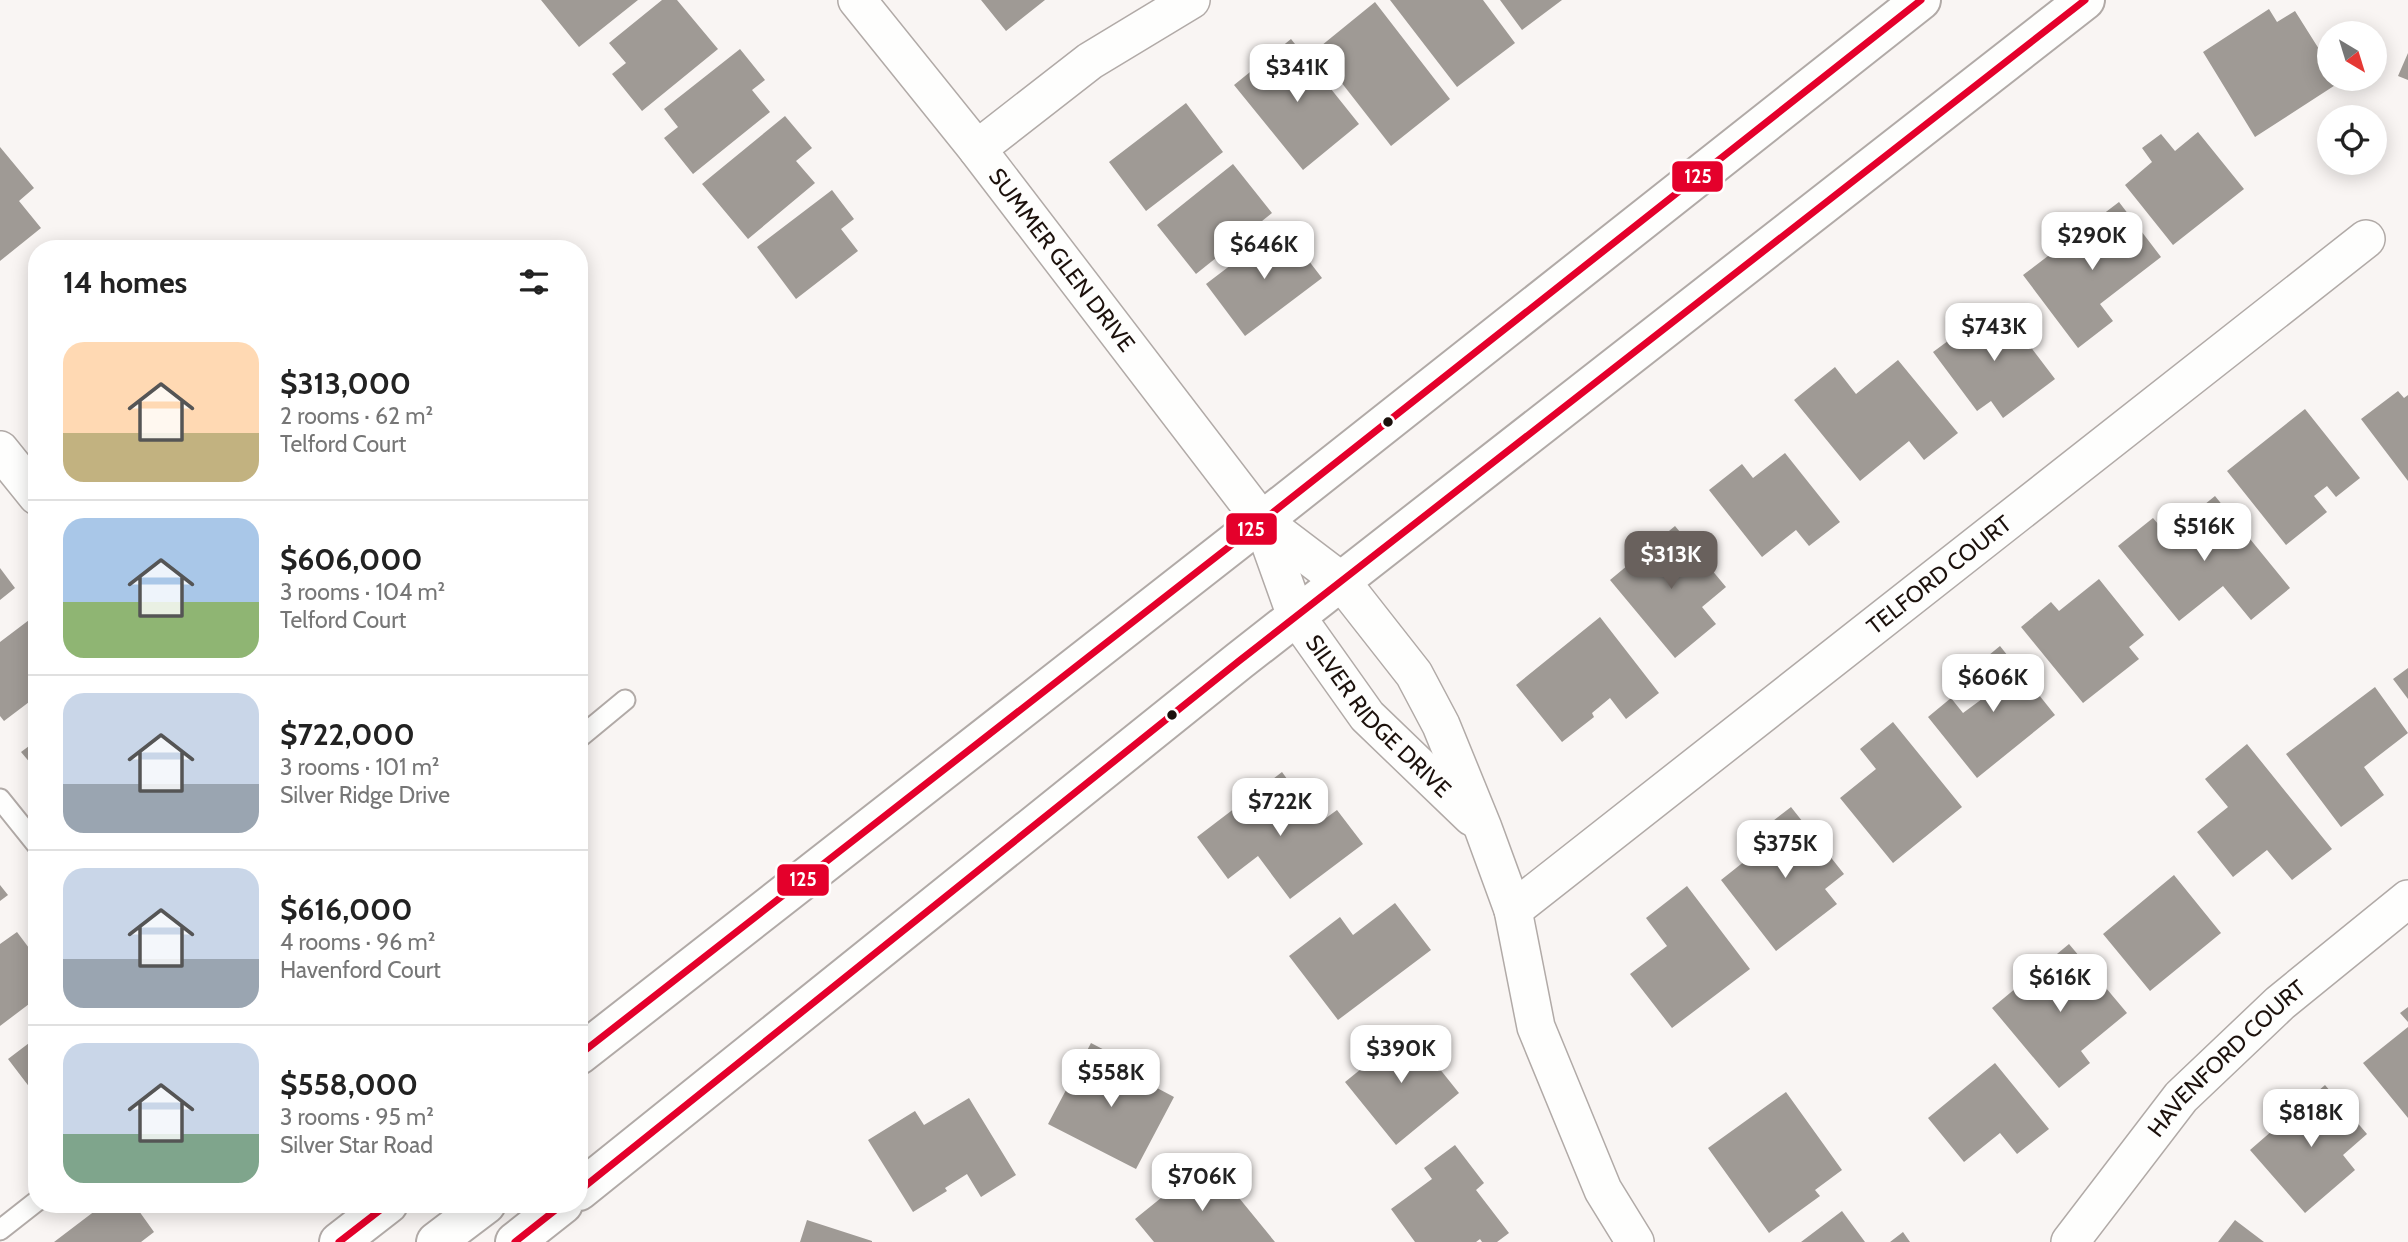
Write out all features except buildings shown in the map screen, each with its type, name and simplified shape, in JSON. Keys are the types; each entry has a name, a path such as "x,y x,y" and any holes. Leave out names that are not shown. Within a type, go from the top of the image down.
{"main road":[{"path":"588,1048 1262,521 1921,0"},
{"path":"2035,39 2060,0"},
{"path":"588,1184 1296,616 2085,0"},
{"path":"340,1242 377,1213"},
{"path":"436,1242 474,1213"},
{"path":"515,1242 551,1213"}],"street":[{"name":"SUMMER GLEN DRIVE","path":"858,0 1262,521"},
{"path":"976,149 1090,61 1191,0"},
{"name":"TELFORD COURT","path":"1513,910 2366,239"},
{"path":"0,450 28,485"},
{"name":"SILVER RIDGE DRIVE","path":"1262,521 1342,581 1414,674 1441,725 1513,910 1536,1027 1603,1190 1635,1242"},
{"name":"SILVER RIDGE DRIVE","path":"1262,521 1296,616 1367,716 1483,828"},
{"name":"HAVENFORD COURT","path":"2070,1242 2181,1097 2280,1003 2408,900"}],"lane":[{"path":"588,730 625,699"},
{"path":"0,799 28,834"},
{"path":"0,1230 28,1208"}],"transit line":[{"name":"125","path":"588,1048 1262,521 1921,0"},
{"name":"125","path":"588,1184 1239,661 2085,0"},
{"name":"125","path":"339,1242 376,1213"},
{"name":"125","path":"515,1242 552,1213"}]}
